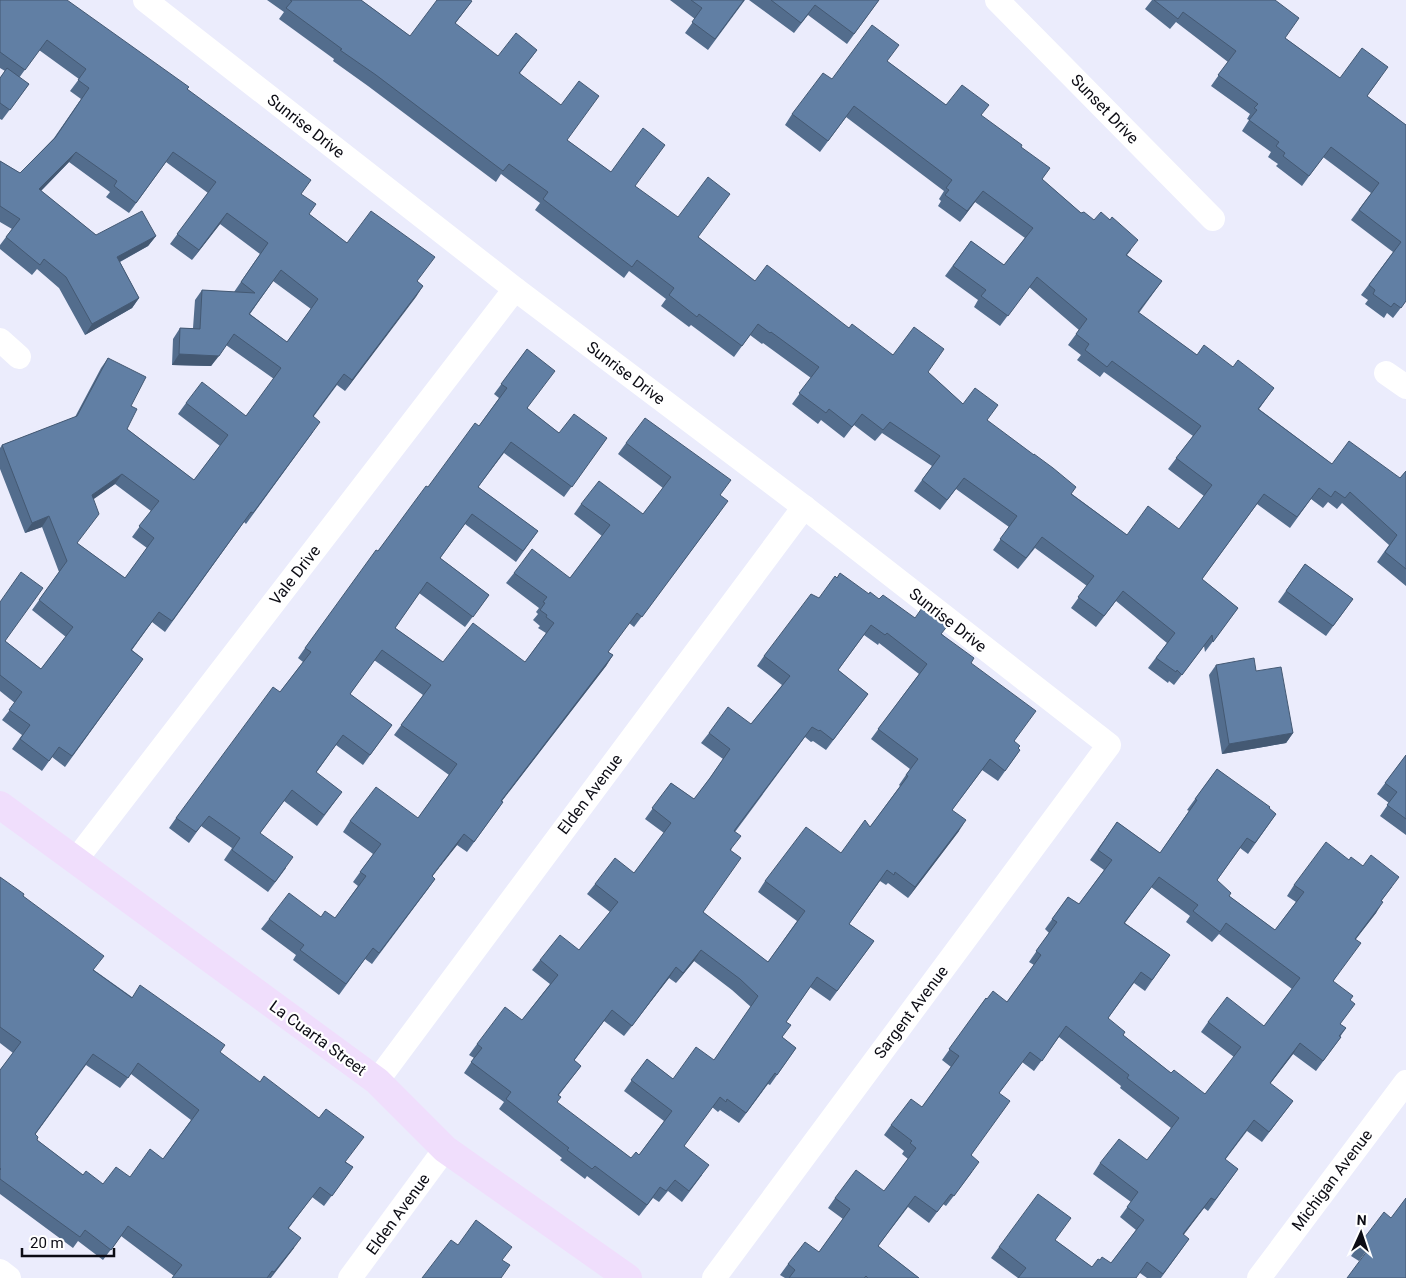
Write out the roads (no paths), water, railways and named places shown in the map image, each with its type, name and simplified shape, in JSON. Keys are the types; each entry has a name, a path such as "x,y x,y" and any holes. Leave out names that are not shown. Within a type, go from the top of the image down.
{"street":[{"name":"Sunrise Drive","path":"145,0 515,289 804,507 1109,745"},
{"name":"Sunset Drive","path":"997,0 1213,219"},
{"name":"Vale Drive","path":"75,860 515,289"},
{"path":"0,340 19,356"},
{"path":"1386,372 1406,387"},
{"name":"Elden Avenue","path":"377,1081 804,507"},
{"name":"Sargent Avenue","path":"714,1278 1109,745"},
{"name":"La Cuarta Street","path":"0,805 377,1081 445,1149 628,1278"},
{"name":"Michigan Avenue","path":"1259,1278 1406,1082"},
{"name":"Elden Avenue","path":"350,1278 445,1149"},
{"path":"0,1271 9,1278"}]}
